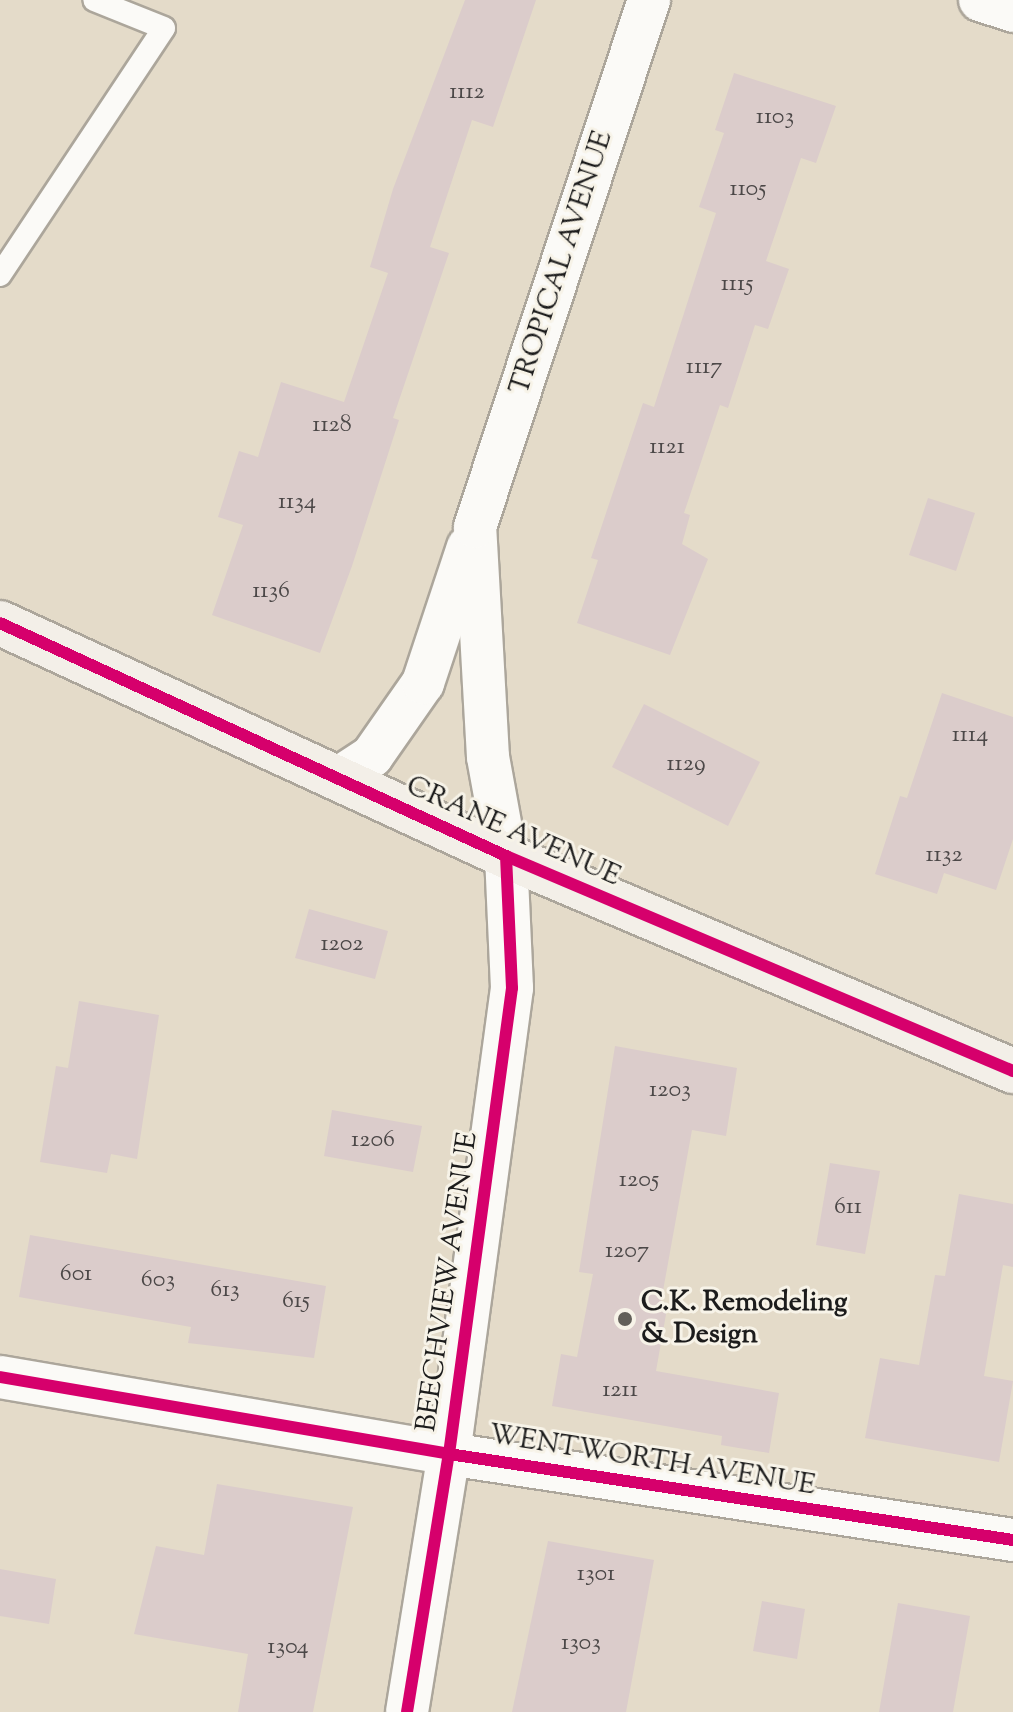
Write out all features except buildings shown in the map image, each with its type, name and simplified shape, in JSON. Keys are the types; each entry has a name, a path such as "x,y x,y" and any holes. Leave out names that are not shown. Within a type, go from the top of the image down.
{"street":[{"name":"TROPICAL AVENUE","path":"337,779 372,756 423,683 649,0"},
{"path":"980,0 1013,11"},
{"name":"TROPICAL AVENUE","path":"475,527 488,757 506,856"},
{"name":"CRANE AVENUE","path":"0,623 506,856 1013,1071"},
{"name":"BEECHVIEW AVENUE","path":"407,1712 449,1454 512,988 506,856"},
{"name":"WENTWORTH AVENUE","path":"0,1377 449,1454 1013,1540"}],"lane":[{"path":"0,275 164,28 94,0"}],"cycle path":[{"path":"0,623 506,856 1013,1071"},
{"path":"407,1712 449,1454 512,988 506,856"},
{"path":"0,1377 449,1454 1013,1540"}],"place":[{"name":"C.K. Remodeling & Design","path":"625,1319"}]}
